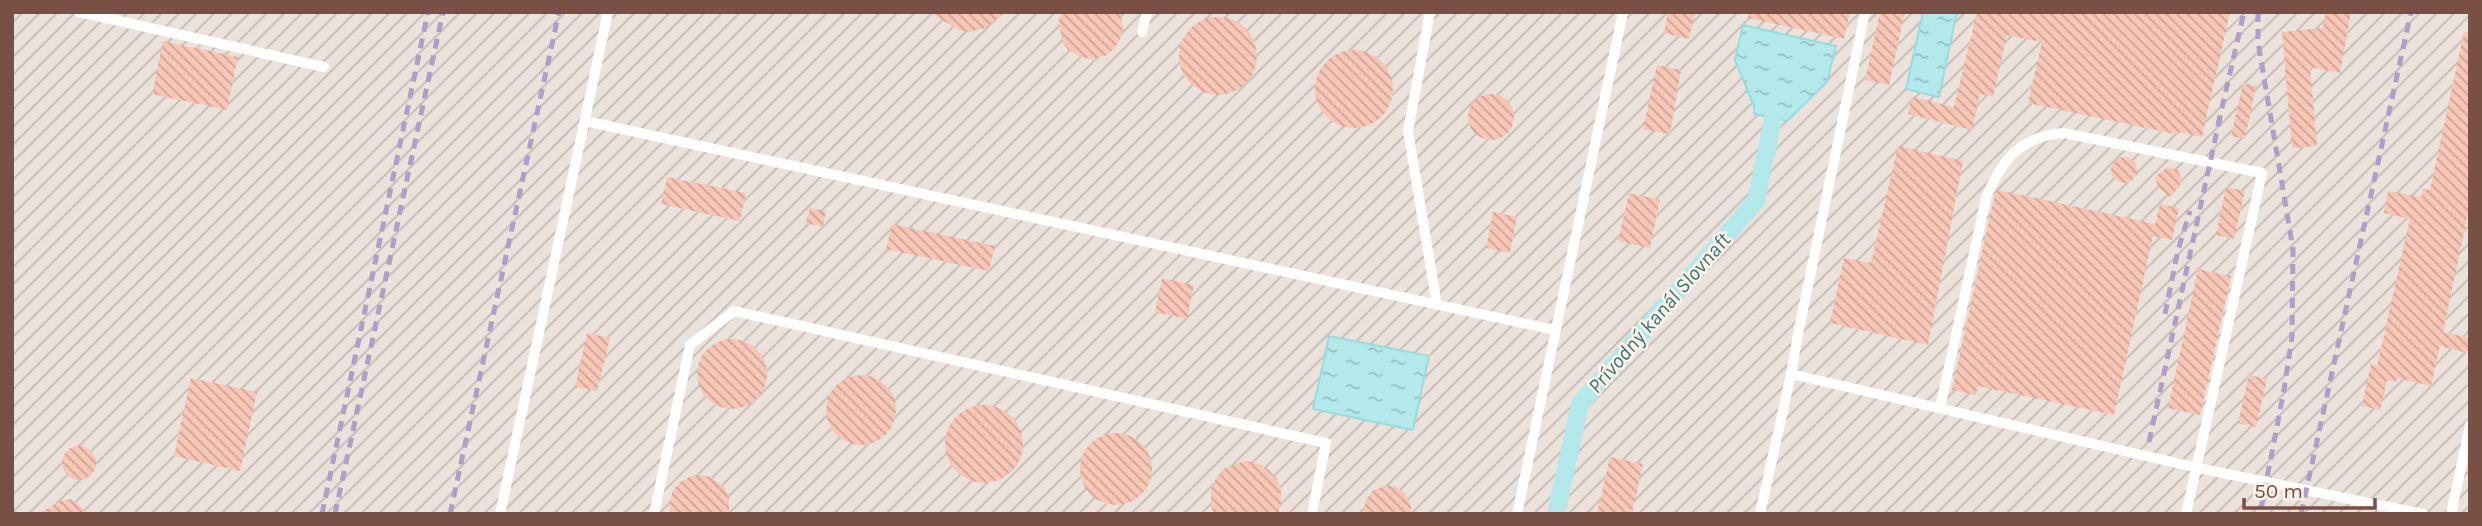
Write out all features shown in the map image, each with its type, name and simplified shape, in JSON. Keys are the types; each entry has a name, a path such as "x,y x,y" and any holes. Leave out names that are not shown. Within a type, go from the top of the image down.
{"lane":[{"path":"79,12 324,67"},
{"path":"500,514 608,12"},
{"path":"1142,32 1147,12"},
{"path":"1430,12 1408,131 1437,305"},
{"path":"1517,514 1623,12"},
{"path":"1760,514 1865,12"},
{"path":"585,121 1555,330"},
{"path":"1940,408 1986,198 1993,181 2016,149 2047,134 2064,133 2262,173 2186,514"},
{"path":"654,514 690,345 734,311 1326,443 1312,514"},
{"path":"1791,374 2198,468 2423,514"},
{"path":"2451,514 2470,425"}],"shaded area":[{"path":"12,12 2470,12 2470,514 12,514"}],"water":[{"path":"1923,12 1957,12 1939,97 1906,89"},
{"path":"1743,25 1836,46 1827,82 1787,121 1754,114 1754,106 1735,60"},
{"path":"1329,336 1429,356 1413,430 1313,409"}],"building":[{"path":"929,12 1006,12 985,28 970,32 959,30"},
{"path":"1062,12 1120,12 1123,29 1120,40 1105,56 1091,59 1080,57 1068,50 1062,41 1059,20"},
{"path":"1668,12 1695,12 1689,39 1664,33"},
{"path":"1749,12 1850,12 1844,39 1748,18"},
{"path":"1880,12 1905,12 1889,85 1865,80"},
{"path":"1977,12 2230,12 2202,137 2179,132 2179,135 2028,103 2042,42 2007,35 1993,97 1980,94 1972,130 1908,114 1912,97 1954,107"},
{"path":"2326,12 2351,12 2340,73 2310,67 2317,146 2292,148 2282,32 2323,28"},
{"path":"1218,17 1233,20 1250,34 1257,56 1254,71 1240,88 1218,95 1203,92 1186,78 1179,56 1182,41 1196,24"},
{"path":"2464,32 2470,33 2470,204 2443,332 2470,338 2467,353 2440,346 2431,386 2397,378 2396,382 2387,380 2380,410 2362,406 2371,364 2377,366 2410,219 2384,213 2388,191 2421,197 2423,189 2430,190"},
{"path":"163,41 238,57 227,110 152,94"},
{"path":"1354,50 1369,53 1382,61 1390,74 1393,89 1390,104 1382,117 1369,125 1354,128 1339,125 1326,117 1318,104 1315,89 1318,74 1326,61 1339,53"},
{"path":"1657,65 1681,70 1670,134 1643,129"},
{"path":"2243,83 2256,86 2245,139 2231,136"},
{"path":"1491,94 1507,101 1514,117 1507,133 1491,140 1475,133 1468,117 1475,101"},
{"path":"1898,146 1963,161 1928,345 1830,323 1844,258 1871,263"},
{"path":"2124,157 2133,161 2137,170 2133,179 2124,183 2115,179 2111,170 2115,161"},
{"path":"2167,167 2178,170 2182,181 2170,197 2158,187 2155,177"},
{"path":"667,177 746,193 740,221 661,204"},
{"path":"2226,187 2245,191 2234,239 2216,235"},
{"path":"1998,190 2155,224 2160,204 2179,208 2172,240 2153,236 2114,415 1978,386 1976,395 1952,390 1994,198"},
{"path":"1629,193 1660,200 1650,248 1618,241"},
{"path":"810,208 826,211 823,227 806,223"},
{"path":"1493,212 1517,217 1510,253 1486,248"},
{"path":"892,224 995,246 989,271 886,249"},
{"path":"2198,269 2231,276 2200,415 2168,408"},
{"path":"1162,278 1194,285 1187,319 1155,312"},
{"path":"587,333 610,338 597,391 575,387"},
{"path":"732,339 757,349 767,374 757,399 732,409 707,399 697,374 707,349"},
{"path":"861,375 880,381 890,391 896,410 890,429 880,439 861,445 842,439 832,429 826,410 832,391 842,381"},
{"path":"2249,375 2267,379 2256,427 2238,423"},
{"path":"191,378 257,392 240,471 174,456"},
{"path":"984,405 999,408 1016,422 1023,444 1020,459 1006,476 984,483 969,480 952,466 945,444 948,429 962,412"},
{"path":"1116,433 1136,439 1146,449 1152,469 1146,489 1136,499 1116,505 1096,499 1086,489 1080,469 1086,449 1096,439"},
{"path":"79,446 91,451 96,463 91,475 79,480 67,475 62,463 67,451"},
{"path":"1610,457 1643,464 1632,514 1597,514"},
{"path":"1245,461 1259,464 1277,479 1281,489 1278,514 1215,514 1211,507 1211,488 1217,477 1225,468"},
{"path":"691,476 711,477 725,488 729,498 729,514 671,514 669,504 679,483"},
{"path":"1387,485 1405,493 1411,506 1410,514 1364,514 1366,500 1372,491"},
{"path":"71,499 90,514 38,514 61,501"}],"waterway":[{"name":"Prívodný kanál Slovnaft","path":"1556,514 1580,404 1756,201 1773,119"}],"railway":[{"path":"322,514 428,12"},
{"path":"335,514 443,12"},
{"path":"450,514 559,12"},
{"path":"2218,125 2244,12"},
{"path":"2258,12 2258,42 2293,249 2292,337 2260,514"},
{"path":"2301,514 2411,12"},
{"path":"2149,442 2220,117"},
{"path":"2165,314 2178,250 2190,211"}]}
